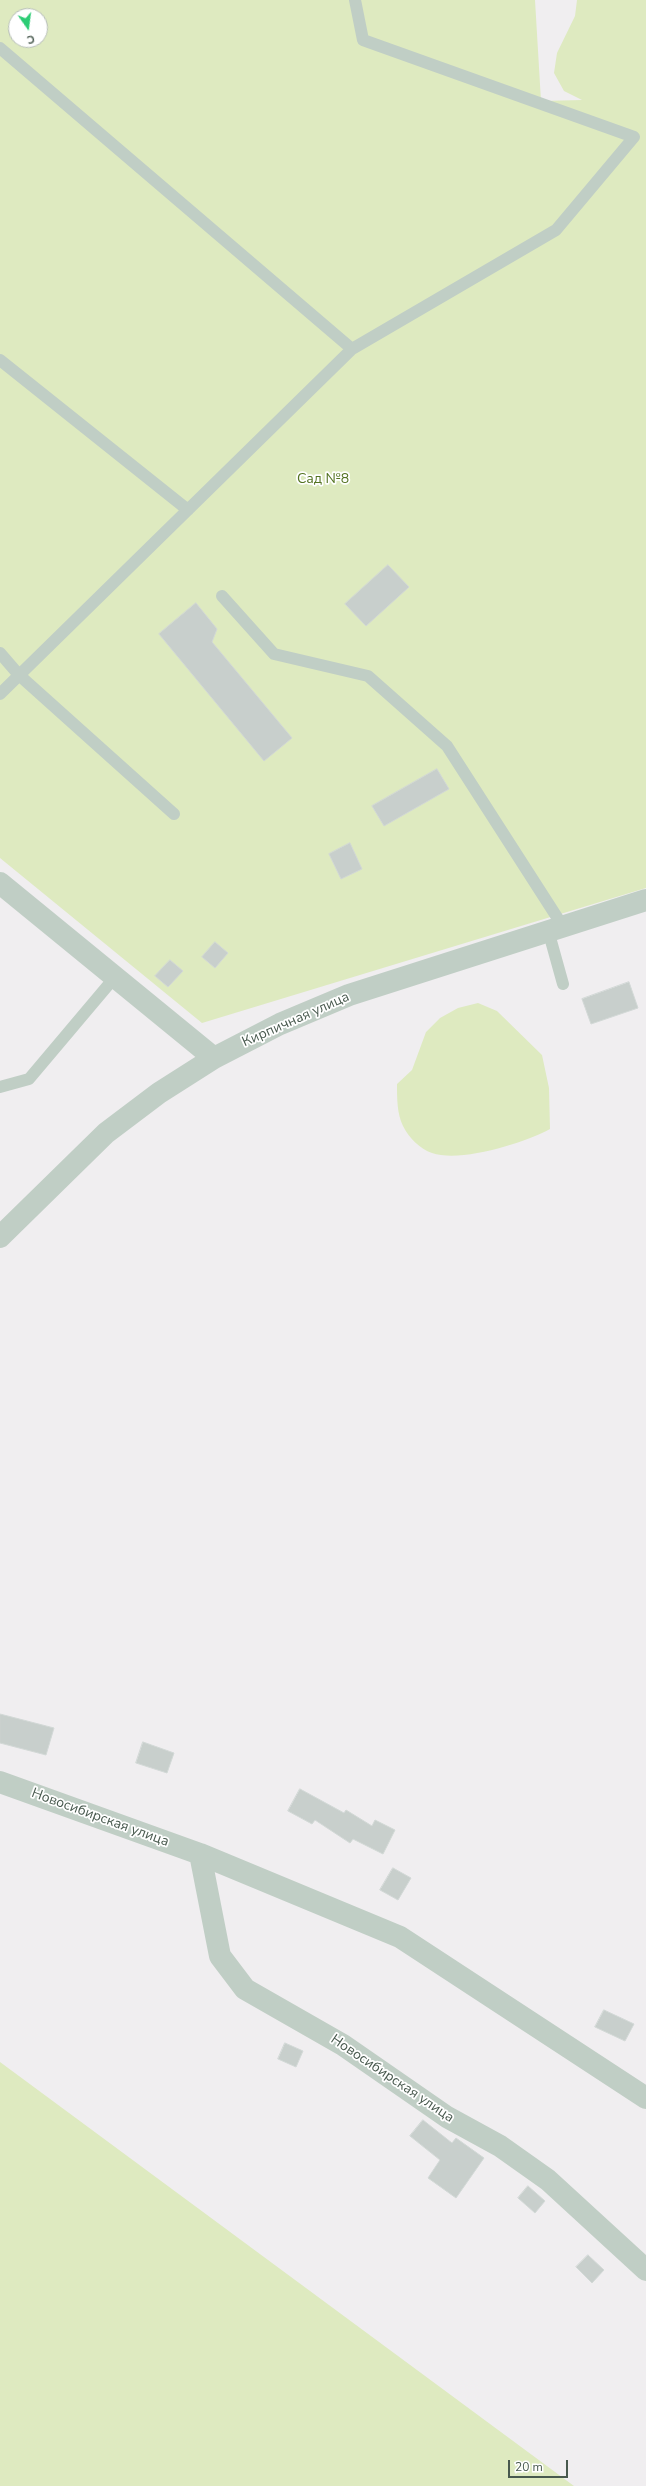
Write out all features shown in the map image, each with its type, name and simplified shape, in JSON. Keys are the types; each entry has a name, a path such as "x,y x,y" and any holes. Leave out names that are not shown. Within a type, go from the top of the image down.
{"street":[{"path":"0,883 214,1058"},
{"name":"Кирпичная улица","path":"0,1237 106,1133 159,1093 214,1058 280,1024 349,995 555,927 646,900"},
{"name":"Новосибирская улица","path":"0,1782 200,1854 400,1937 646,2098"},
{"name":"Новосибирская улица","path":"200,1854 220,1956 245,1989 343,2045 447,2117 500,2146 548,2180 646,2270"}],"lane":[{"path":"0,694 352,349 556,230 634,137 363,40 355,0"},
{"path":"0,48 352,349"},
{"path":"0,360 188,510"},
{"path":"222,596 274,654 368,676 447,746 555,927 563,984"},
{"path":"0,653 20,675 174,814"},
{"path":"0,1087 29,1079 115,977"}],"green space":[{"name":"Сад №8","path":"0,0 535,0 541,101 582,100 564,91 554,73 557,53 575,16 577,0 646,0 646,888 202,1023 0,858"},
{"path":"478,1003 497,1011 542,1055 549,1088 550,1129 525,1140 492,1150 459,1155 432,1153 423,1149 415,1142 408,1135 403,1126 398,1111 397,1084 412,1070 426,1032 440,1018 458,1008"},
{"path":"0,2062 574,2486 0,2486"}],"building":[{"path":"388,565 409,587 366,626 345,604"},
{"path":"196,603 217,629 212,642 292,738 264,761 159,634"},
{"path":"437,769 449,789 384,826 372,806"},
{"path":"350,843 362,869 341,879 329,854"},
{"path":"215,942 228,953 215,968 202,957"},
{"path":"170,960 183,971 168,987 155,976"},
{"path":"629,982 638,1008 591,1024 582,999"},
{"path":"0,1714 54,1728 46,1755 0,1743"},
{"path":"143,1742 174,1753 167,1773 136,1763"},
{"path":"300,1789 344,1813 346,1810 372,1826 375,1820 395,1830 383,1854 353,1839 350,1843 315,1820 312,1824 288,1811"},
{"path":"393,1868 411,1878 398,1900 380,1890"},
{"path":"604,2010 634,2024 625,2041 595,2027"},
{"path":"285,2043 303,2051 296,2067 278,2059"},
{"path":"423,2120 452,2143 456,2138 484,2158 456,2198 428,2178 440,2160 410,2136"},
{"path":"528,2186 545,2201 535,2213 518,2198"},
{"path":"588,2255 604,2270 592,2283 576,2267"}]}
